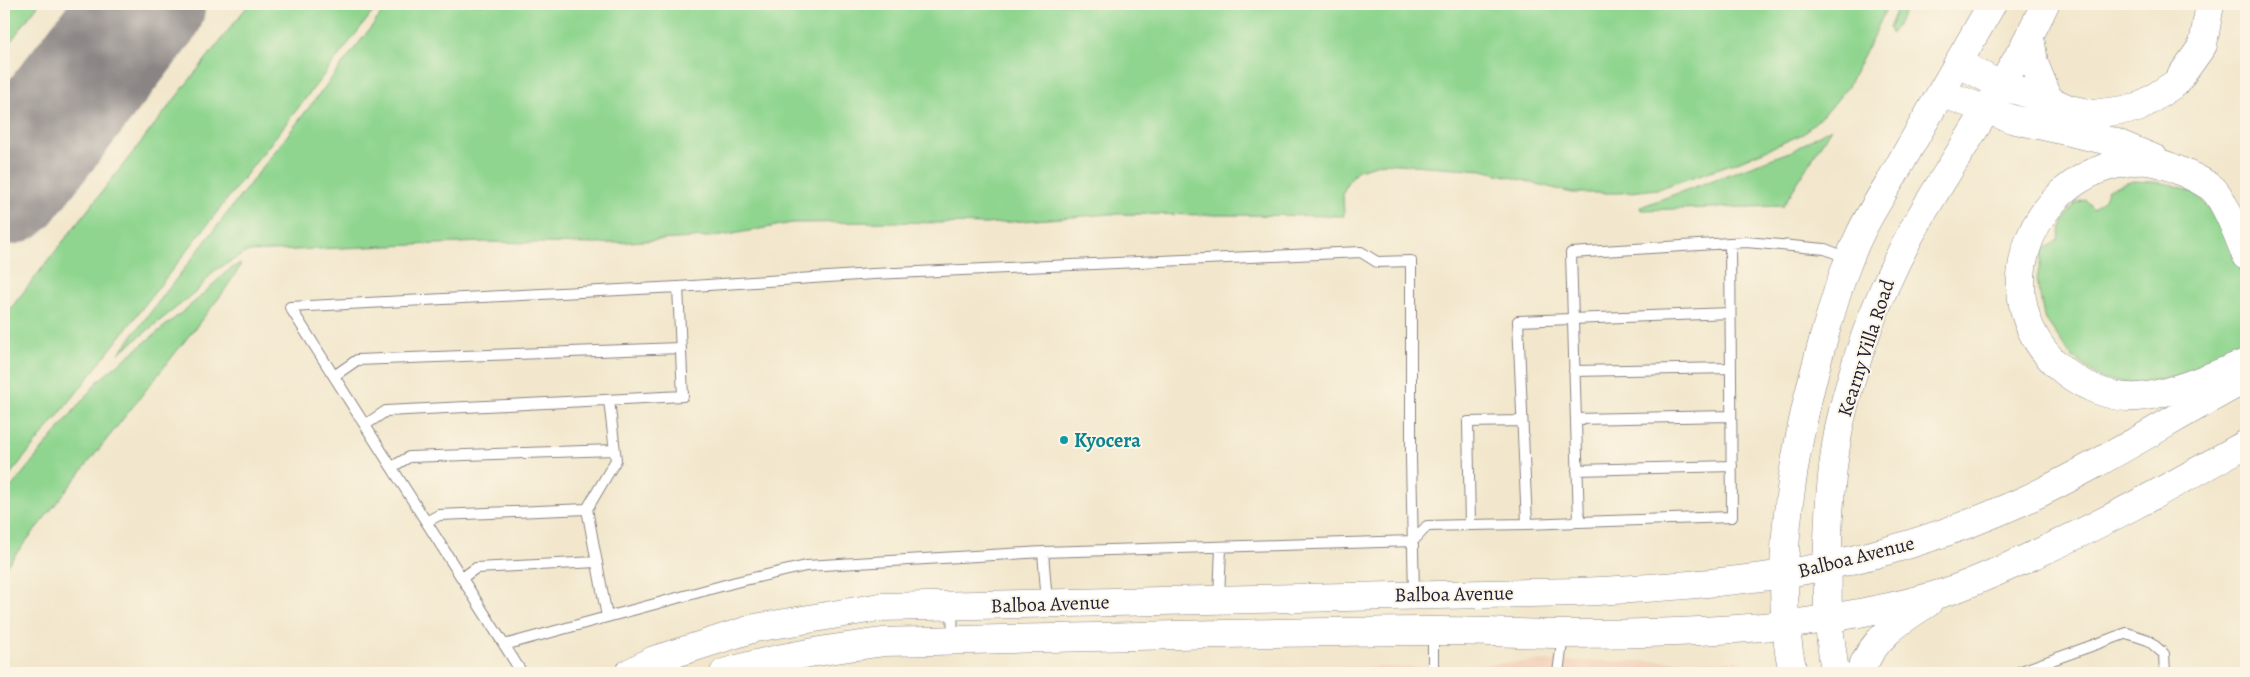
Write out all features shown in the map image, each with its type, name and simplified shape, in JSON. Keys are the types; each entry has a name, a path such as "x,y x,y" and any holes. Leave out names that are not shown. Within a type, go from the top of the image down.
{"main road":[{"name":"Kearny Villa Road","path":"1793,673 1786,624 1784,574 1788,517 1803,422 1831,311 1849,258 1861,232 1992,4"},
{"name":"Kearny Villa Road","path":"1835,673 1828,619 1827,567 1831,489 1840,423 1872,318 1889,276 1918,220 2002,86 2030,37 2045,4"},
{"path":"1958,63 2002,86 2049,100 2069,109 2093,114 2138,108 2176,83 2203,45 2210,4"},
{"path":"2030,37 2034,63 2049,100"},
{"path":"1941,93 1988,108 2012,119 2114,142 2197,178 2214,190 2235,227 2246,256"},
{"path":"2160,162 2135,161 2095,171 2071,184 2052,200 2037,222 2026,247 2022,269 2024,303 2034,335 2045,352 2067,374 2092,388 2136,397 2211,386 2246,363"},
{"name":"Balboa Avenue","path":"629,673 654,660 755,628 880,607 1047,605 1661,588 1723,583 1827,567 1910,545 1953,530 2023,501 2085,469 2211,386 2246,379"},
{"name":"Balboa Avenue","path":"724,673 758,662 821,650 884,642 1433,630 1564,634 1745,628 1828,619 1945,592 1990,575 2092,529 2246,444"},
{"path":"1433,630 1435,622 1441,616 1469,612 1549,592"},
{"path":"1860,673 1870,651 1884,634 1907,616 1945,592"}],"lane":[{"path":"1579,522 1571,253 1746,242 1825,249 1849,258"},
{"path":"504,645 736,582 806,566 1043,552 1413,541 1427,526 1732,517 1730,243"},
{"path":"522,673 290,306 678,287 882,274 1362,252 1377,262 1411,261 1414,594"},
{"path":"365,425 386,411 683,396 678,287"},
{"path":"1527,524 1518,320 1730,313"},
{"path":"334,376 357,360 680,348"},
{"path":"1574,371 1731,368"},
{"path":"606,617 587,509 616,460 609,400"},
{"path":"1576,419 1731,416"},
{"path":"1470,525 1468,422 1522,421"},
{"path":"392,468 409,457 614,450"},
{"path":"1577,470 1732,466"},
{"path":"426,522 439,515 587,509"},
{"path":"1219,599 1221,547"},
{"path":"1043,552 1047,605"},
{"path":"462,578 476,568 597,562"},
{"path":"952,606 953,641"},
{"path":"1433,630 1433,673"},
{"path":"2016,673 2127,633 2148,640 2164,654 2165,673"},
{"path":"1558,673 1564,634"}],"shaded area":[{"path":"1536,661 1735,661 1745,664 1759,673 981,673 1053,669 1454,667"}],"green space":[{"path":"4,4 39,4 4,50"},
{"path":"249,4 379,4 70,401 4,482 4,317"},
{"path":"389,4 1888,4 1848,86 1833,105 1803,134 1740,161 1658,189 1621,193 1572,193 1483,170 1383,163 1358,170 1347,183 1343,194 1344,216 1110,214 986,224 894,222 792,223 722,236 597,244 483,242 247,252 214,271 196,292 119,353"},
{"path":"1899,4 1910,4 1891,34 1889,28"},
{"path":"1831,128 1783,206 1641,210 1640,207 1792,151"},
{"path":"2133,181 2162,183 2183,188 2197,196 2211,211 2230,239 2238,256 2243,284 2245,321 2245,340 2181,375 2139,384 2103,380 2072,357 2044,317 2037,279 2043,250 2058,240 2063,222 2075,203 2086,200 2093,209 2104,199 2108,189"},
{"path":"240,263 240,267 222,294 4,569 4,496 99,380 198,299 225,273"}],"runway":[{"path":"4,185 145,4"}],"place":[{"name":"Kyocera","path":"1064,440"}]}
